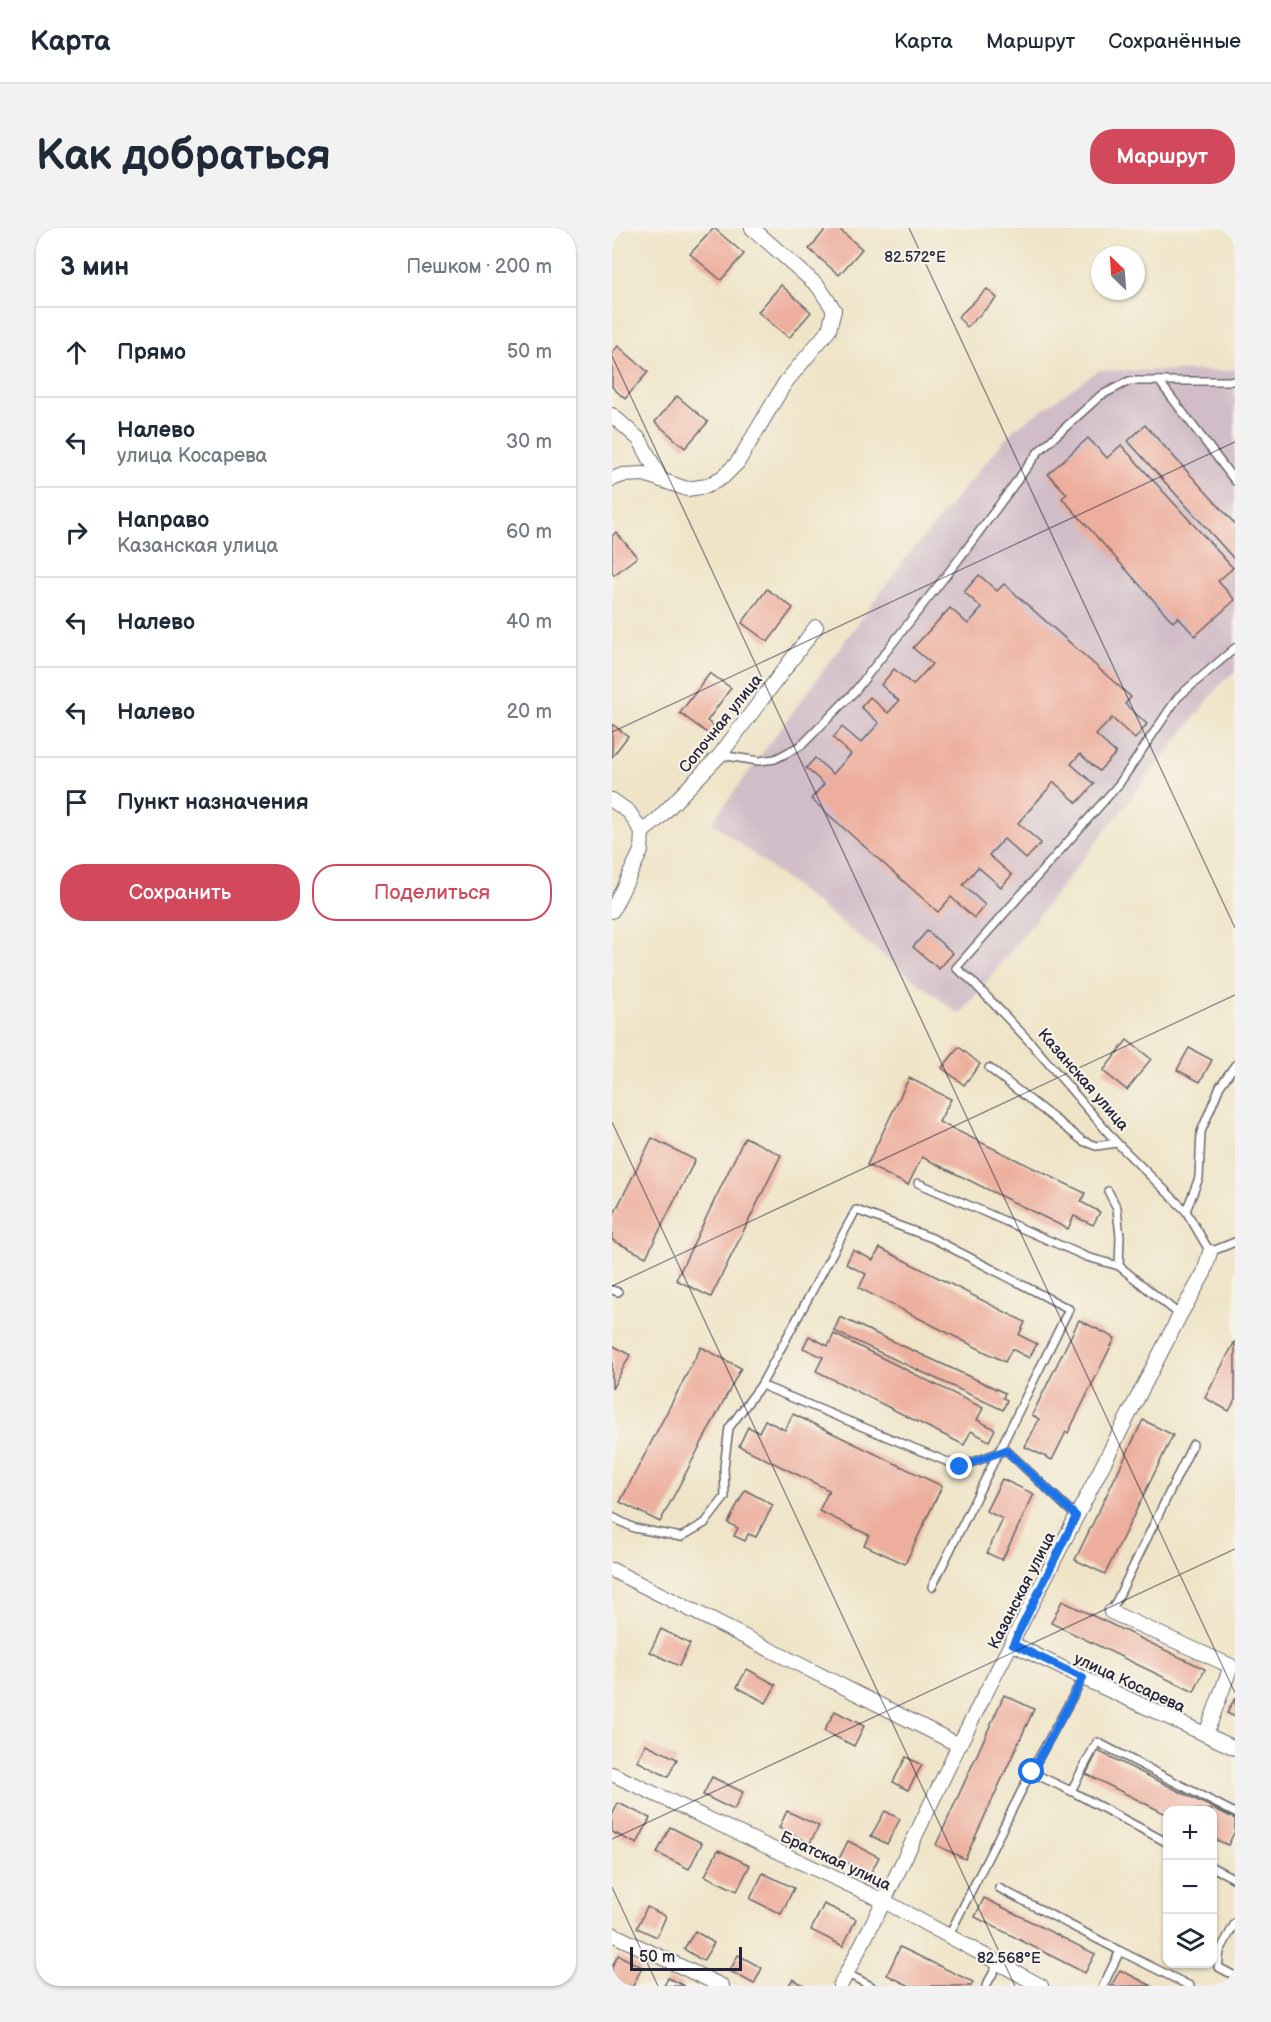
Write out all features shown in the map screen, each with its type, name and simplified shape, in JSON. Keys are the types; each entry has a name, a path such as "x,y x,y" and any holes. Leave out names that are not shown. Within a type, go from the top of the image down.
{"street":[{"path":"612,479 624,475 644,474 687,489 707,486 723,477 738,462 785,383 829,330 834,310 818,286 752,228"},
{"path":"612,415 640,440 661,480"},
{"name":"Сопочная улица","path":"642,832 656,821 720,754 816,627"},
{"path":"612,800 629,812 642,832 641,851 612,911"},
{"name":"Казанская улица","path":"840,1986 884,1901 959,1745 1013,1644 1180,1315 1204,1273 1210,1252"},
{"path":"612,1570 959,1745"},
{"path":"1111,1612 1231,1666 1206,1734"},
{"name":"улица Косарева","path":"1013,1644 1235,1748"},
{"name":"Братская улица","path":"612,1774 884,1901 1041,1986"},
{"path":"612,1934 722,1986"}],"lane":[{"path":"720,754 759,761 775,759 802,745 855,691 959,559 1039,452 1100,396 1129,381 1235,381"},
{"path":"1159,381 1235,480"},
{"name":"Казанская улица","path":"1210,1252 1186,1211 1117,1143 1032,1043 971,980 956,968 1119,784 1178,697 1235,648"},
{"path":"1186,1211 1199,1178 1201,1132 1220,1086 1235,1065"},
{"path":"989,1068 1083,1140 1096,1146 1117,1143"},
{"path":"918,1183 1087,1257 1119,1266 1180,1315"},
{"path":"1108,1191 1117,1208 1120,1237 1119,1266"},
{"path":"612,1516 634,1528 681,1537 705,1522 725,1497 724,1467 729,1428 761,1385 856,1210 932,1238 1069,1308 932,1587"},
{"path":"1210,1252 1235,1242"},
{"path":"761,1385 960,1467 1006,1450 1076,1516"},
{"path":"1111,1612 1193,1444"},
{"path":"949,1935 1083,1678"},
{"path":"1071,1791 1097,1742 1235,1813"},
{"path":"1032,1772 1163,1841"},
{"path":"1217,1870 1235,1879"},
{"path":"999,1888 1190,1986"},
{"path":"1235,1923 1220,1951 1218,1967 1235,1976"},
{"path":"1103,1986 1120,1951"},
{"path":"986,1986 998,1964"},
{"path":"846,1972 871,1986"}],"shaded area":[{"path":"1235,368 1235,673 1225,679 960,1015 712,822 903,562 1013,430 1099,370 1228,371"}],"building":[{"path":"714,228 744,254 721,280 690,254"},
{"path":"827,228 838,228 862,249 839,275 809,249"},
{"path":"781,285 811,312 789,338 758,312"},
{"path":"987,289 997,298 967,327 958,317"},
{"path":"618,346 648,372 625,399 612,387 612,353"},
{"path":"677,396 708,422 685,448 655,422"},
{"path":"1145,425 1235,524 1235,560 1128,441"},
{"path":"1088,438 1107,458 1121,445 1233,568 1218,581 1235,600 1195,636 1178,617 1173,622 1062,498 1067,494 1048,474"},
{"path":"616,532 637,557 614,575 612,573 612,536"},
{"path":"979,575 997,591 1004,584 1131,697 1125,704 1147,724 1135,739 1112,718 1096,735 1116,753 1099,771 1080,754 1071,764 1094,784 1077,803 1054,782 1018,823 1041,843 1026,859 1004,839 989,855 1012,875 1001,887 978,867 963,885 985,905 974,918 951,897 938,912 811,799 824,784 806,768 815,758 833,774 851,754 833,738 842,727 861,743 879,723 861,707 870,697 888,713 899,701 881,685 894,669 913,685 932,664 913,648 950,608 968,624 982,608 964,592"},
{"path":"767,589 793,608 768,642 742,623"},
{"path":"710,673 731,688 707,721 720,730 714,738 680,713"},
{"path":"612,724 628,736 612,757"},
{"path":"927,931 953,953 939,969 913,947"},
{"path":"1127,1040 1151,1059 1127,1090 1103,1071"},
{"path":"959,1047 980,1064 964,1085 942,1068"},
{"path":"1189,1048 1212,1060 1200,1082 1177,1070"},
{"path":"909,1078 951,1099 939,1122 1085,1193 1081,1202 1100,1212 1093,1225 1074,1216 1068,1229 922,1157 908,1185 867,1165"},
{"path":"745,1137 781,1155 711,1297 676,1280"},
{"path":"652,1138 695,1160 646,1257 612,1240 612,1218"},
{"path":"880,1248 1025,1322 1019,1335 1037,1344 1029,1358 1012,1349 1005,1362 859,1288 866,1274 846,1264 853,1250 873,1260"},
{"path":"840,1317 1005,1393 1003,1398 1007,1400 1003,1410 834,1331"},
{"path":"1079,1320 1115,1338 1068,1433 1066,1432 1052,1460 1025,1447 1039,1419 1032,1415"},
{"path":"834,1334 983,1408 977,1420 995,1429 989,1441 971,1431 964,1445 816,1371 823,1357 803,1348 809,1336 828,1346"},
{"path":"1235,1341 1235,1400 1229,1411 1205,1398"},
{"path":"612,1345 630,1355 612,1389"},
{"path":"701,1347 741,1368 660,1522 620,1502"},
{"path":"793,1414 942,1486 905,1564 864,1545 869,1535 819,1511 829,1490 739,1446 748,1427 759,1432 765,1420 785,1430"},
{"path":"1143,1420 1173,1435 1105,1574 1075,1560"},
{"path":"1002,1479 1034,1494 1002,1560 987,1553 1003,1519 986,1511"},
{"path":"745,1490 773,1505 756,1537 748,1534 745,1541 734,1536 738,1528 728,1523"},
{"path":"1062,1601 1205,1669 1194,1692 1051,1623"},
{"path":"661,1629 690,1644 679,1666 650,1652"},
{"path":"747,1669 776,1685 766,1703 737,1687"},
{"path":"1004,1695 1034,1709 965,1859 936,1845"},
{"path":"1235,1698 1235,1717 1227,1713"},
{"path":"835,1711 864,1726 854,1746 824,1731"},
{"path":"646,1744 677,1759 668,1777 637,1761"},
{"path":"1098,1751 1209,1806 1163,1806 1163,1812 1086,1774"},
{"path":"906,1757 922,1765 908,1790 893,1782"},
{"path":"712,1777 743,1792 734,1810 703,1795"},
{"path":"618,1803 650,1818 637,1844 612,1832 612,1816"},
{"path":"1217,1810 1235,1819 1235,1831 1228,1845 1217,1840"},
{"path":"787,1811 819,1826 810,1843 779,1828"},
{"path":"885,1811 900,1819 887,1844 871,1836"},
{"path":"670,1827 702,1843 689,1869 657,1853"},
{"path":"848,1841 879,1857 870,1874 839,1859"},
{"path":"718,1850 750,1865 737,1891 705,1876"},
{"path":"763,1873 794,1888 781,1914 750,1899"},
{"path":"984,1898 1095,1954 1085,1973 975,1917"},
{"path":"824,1904 856,1919 843,1946 811,1930"},
{"path":"647,1907 666,1916 657,1937 637,1928"},
{"path":"695,1931 714,1943 703,1961 684,1949"},
{"path":"900,1947 973,1982 971,1986 910,1986 887,1975"},
{"path":"618,1955 642,1967 633,1986 626,1986 612,1979 612,1967"},
{"path":"738,1955 762,1968 754,1984 730,1971"},
{"path":"1120,1970 1152,1986 1111,1986"},
{"path":"668,1978 685,1986 664,1986"},
{"path":"793,1979 805,1986 788,1986"}],"route":[{"path":"960,1467 1006,1450 1076,1516 1013,1644 1083,1678 1032,1772"}]}
